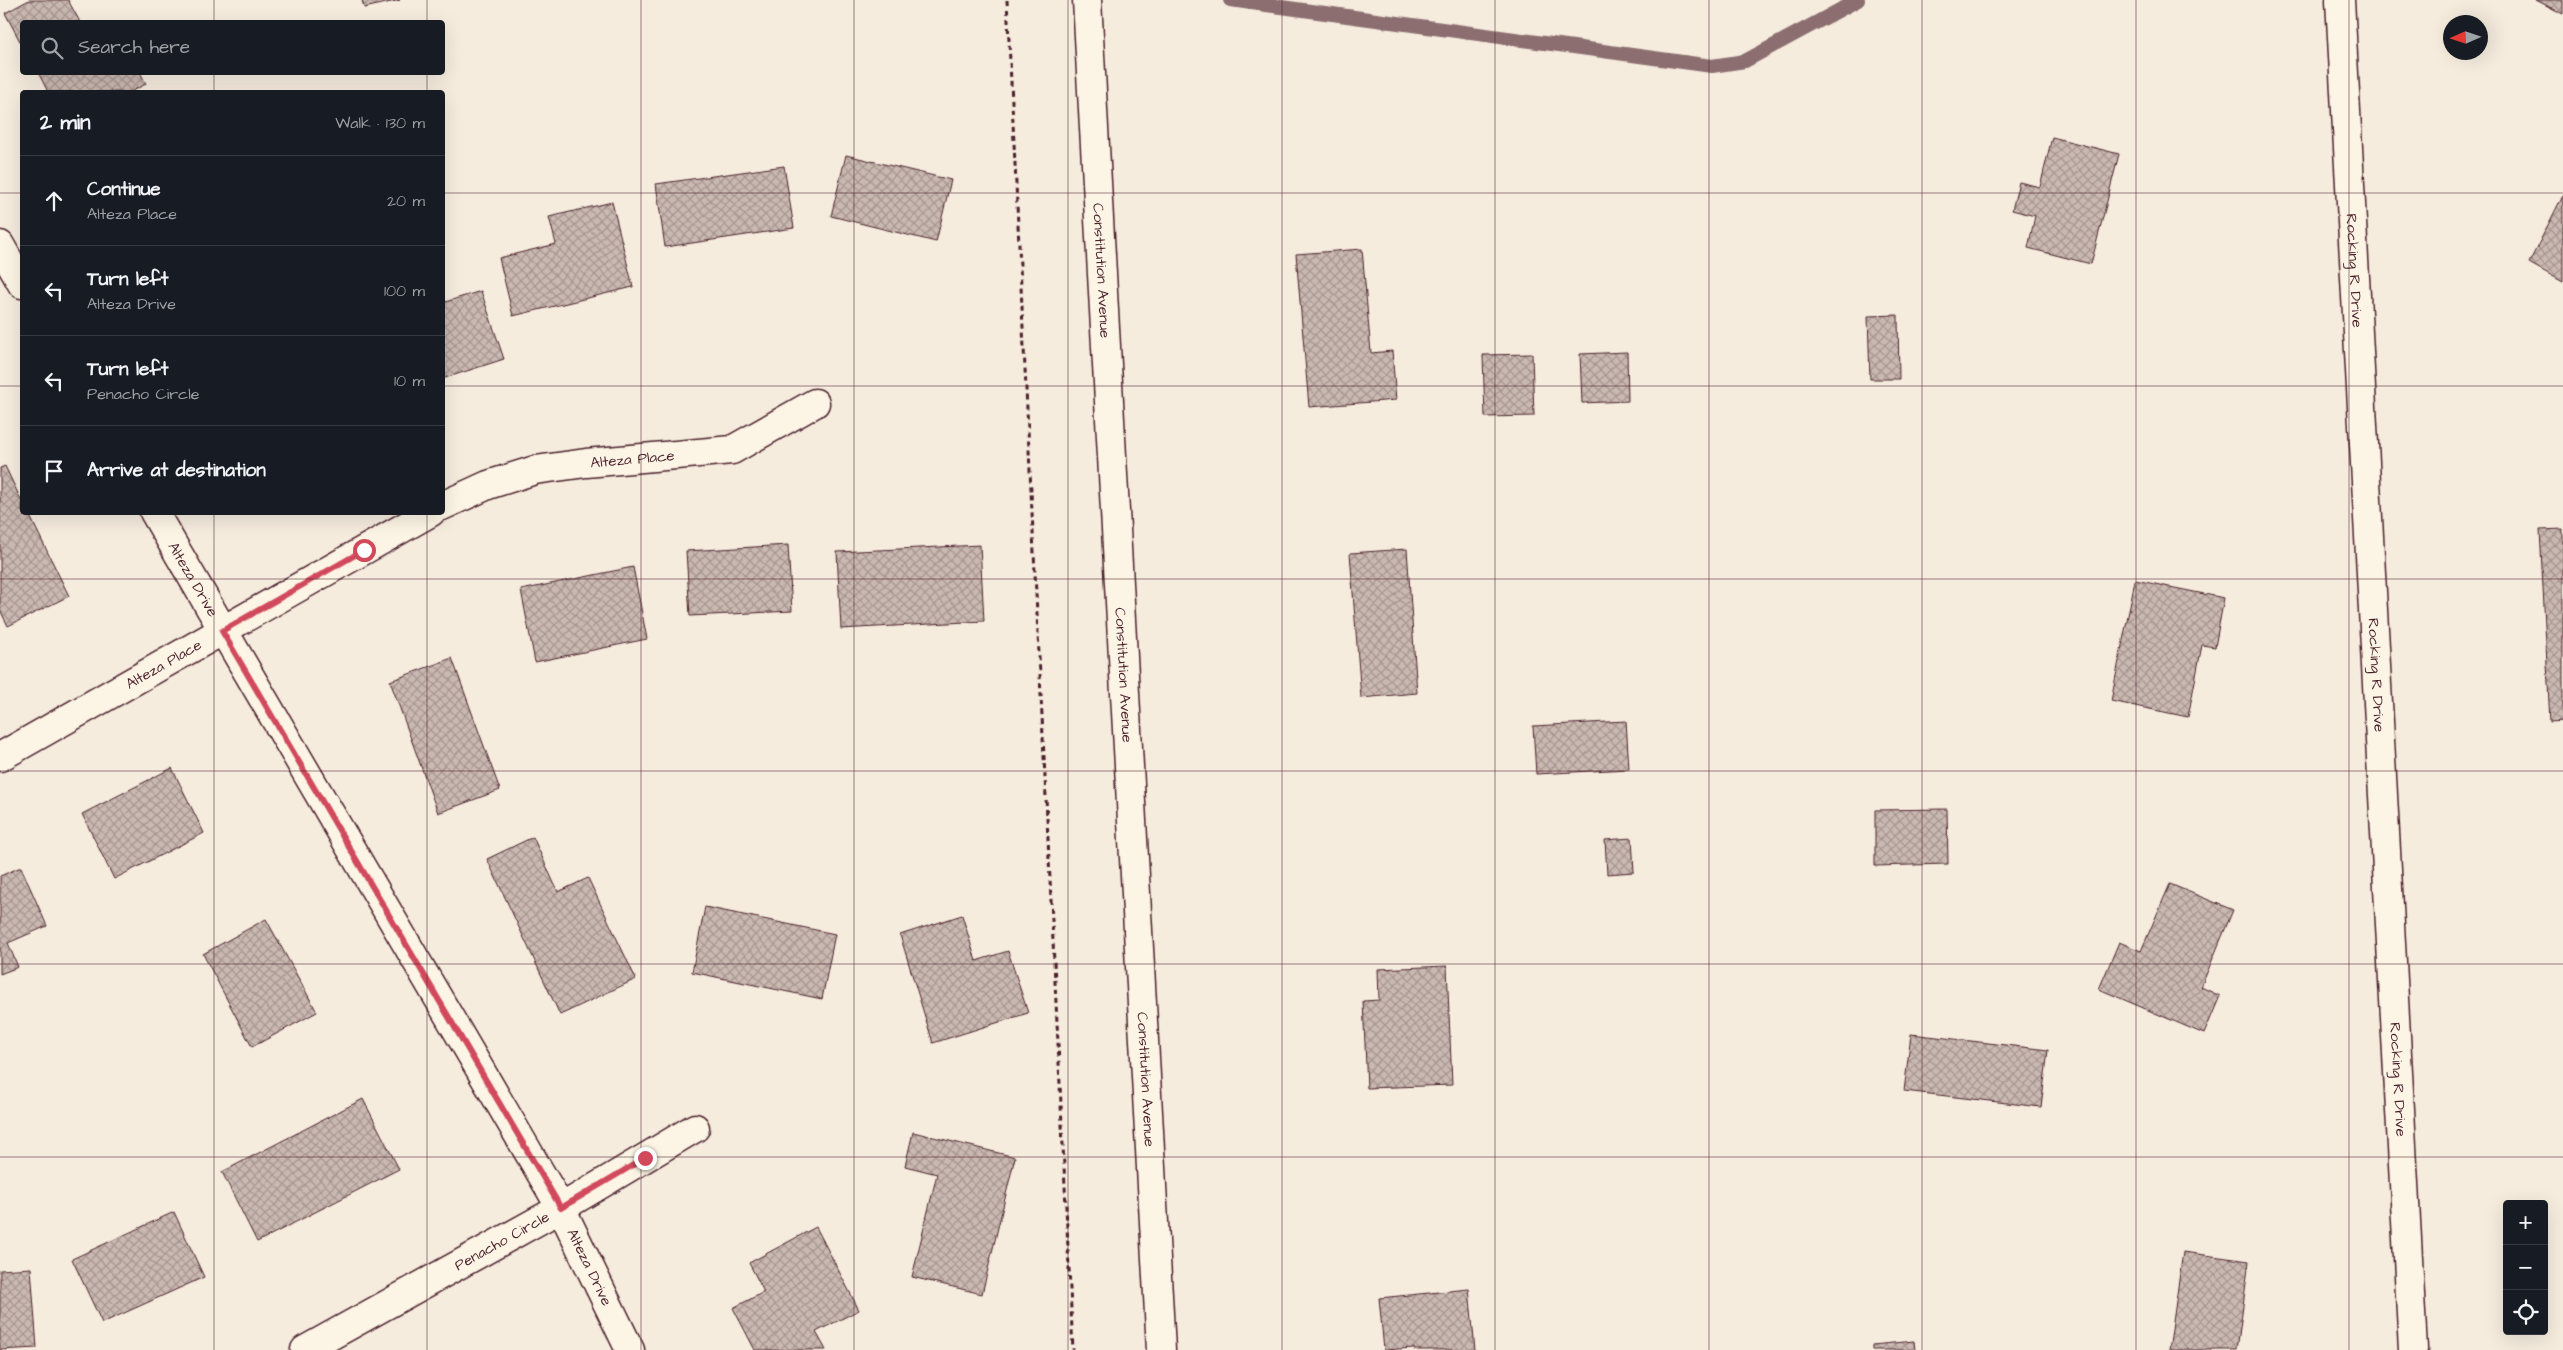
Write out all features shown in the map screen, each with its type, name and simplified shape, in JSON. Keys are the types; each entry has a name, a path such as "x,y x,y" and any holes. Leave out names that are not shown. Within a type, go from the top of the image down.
{"street":[{"name":"Constitution Avenue","path":"1087,0 1161,1350"},
{"name":"Rocking R Drive","path":"2340,0 2413,1350"},
{"path":"0,245 20,280"},
{"name":"Alteza Place","path":"445,505 488,485 535,470 586,463 732,450 815,403"},
{"name":"Alteza Drive","path":"156,515 561,1208 630,1350"},
{"name":"Alteza Place","path":"0,757 426,515"},
{"name":"Penacho Circle","path":"305,1350 561,1208 695,1128"}],"path":[{"path":"1007,0 1073,1350"}],"building":[{"path":"29,0 68,0 79,20 20,20 20,41 5,13"},
{"path":"362,0 400,0 364,8"},
{"path":"2536,0 2563,0 2563,14"},
{"path":"40,75 142,75 146,84 134,90 47,90"},
{"path":"2052,137 2119,154 2091,264 2028,248 2035,216 2012,210 2019,182 2040,187"},
{"path":"846,155 951,180 936,242 831,216"},
{"path":"784,166 794,228 665,247 656,184"},
{"path":"2563,195 2563,282 2529,263"},
{"path":"612,202 633,287 513,316 499,258 556,244 549,217"},
{"path":"1362,249 1371,353 1392,351 1396,400 1309,407 1296,254"},
{"path":"481,291 504,359 445,378 445,302"},
{"path":"1898,315 1899,379 1870,379 1868,316"},
{"path":"1627,352 1628,401 1582,403 1580,354"},
{"path":"1532,354 1534,416 1485,417 1483,355"},
{"path":"5,466 20,498 20,515 29,515 69,596 8,626 0,610 0,468"},
{"path":"2563,529 2563,721 2550,722 2540,530"},
{"path":"788,545 792,611 690,616 686,551"},
{"path":"980,545 984,621 841,629 837,552"},
{"path":"1407,549 1417,693 1361,698 1350,553"},
{"path":"633,567 647,639 535,662 521,590"},
{"path":"2135,580 2224,598 2215,647 2202,645 2188,717 2111,701"},
{"path":"452,658 500,790 438,813 390,681"},
{"path":"1626,721 1629,769 1536,774 1533,726"},
{"path":"172,768 204,833 114,879 82,814"},
{"path":"1947,809 1948,864 1875,866 1875,810"},
{"path":"533,837 558,892 588,878 636,979 560,1015 487,859"},
{"path":"1632,838 1634,872 1607,874 1605,840"},
{"path":"21,867 47,926 8,943 18,967 0,974 0,876"},
{"path":"2170,884 2233,910 2201,987 2220,996 2204,1034 2099,989 2119,942 2141,951"},
{"path":"705,907 835,934 822,999 692,972"},
{"path":"962,915 976,961 1008,951 1028,1013 933,1043 900,935"},
{"path":"266,919 317,1012 252,1047 203,954"},
{"path":"1447,966 1452,1085 1367,1088 1363,1001 1379,1000 1378,969"},
{"path":"1911,1034 2048,1050 2041,1107 1904,1091"},
{"path":"363,1099 399,1169 257,1242 222,1172"},
{"path":"913,1132 1015,1157 982,1294 912,1277 937,1174 905,1166"},
{"path":"174,1212 204,1277 102,1323 72,1259"},
{"path":"816,1227 859,1310 816,1332 826,1350 755,1350 733,1308 764,1292 749,1263"},
{"path":"2183,1252 2249,1261 2237,1350 2169,1350"},
{"path":"31,1268 37,1348 0,1350 0,1270"},
{"path":"1469,1289 1475,1350 1414,1350 1414,1348 1384,1350 1379,1298"},
{"path":"1914,1341 1915,1350 1872,1350 1872,1345"}],"waterway":[{"path":"1230,0 1712,66 1745,61 1858,0"}],"route":[{"path":"364,550 222,631 561,1208 645,1158"}]}
